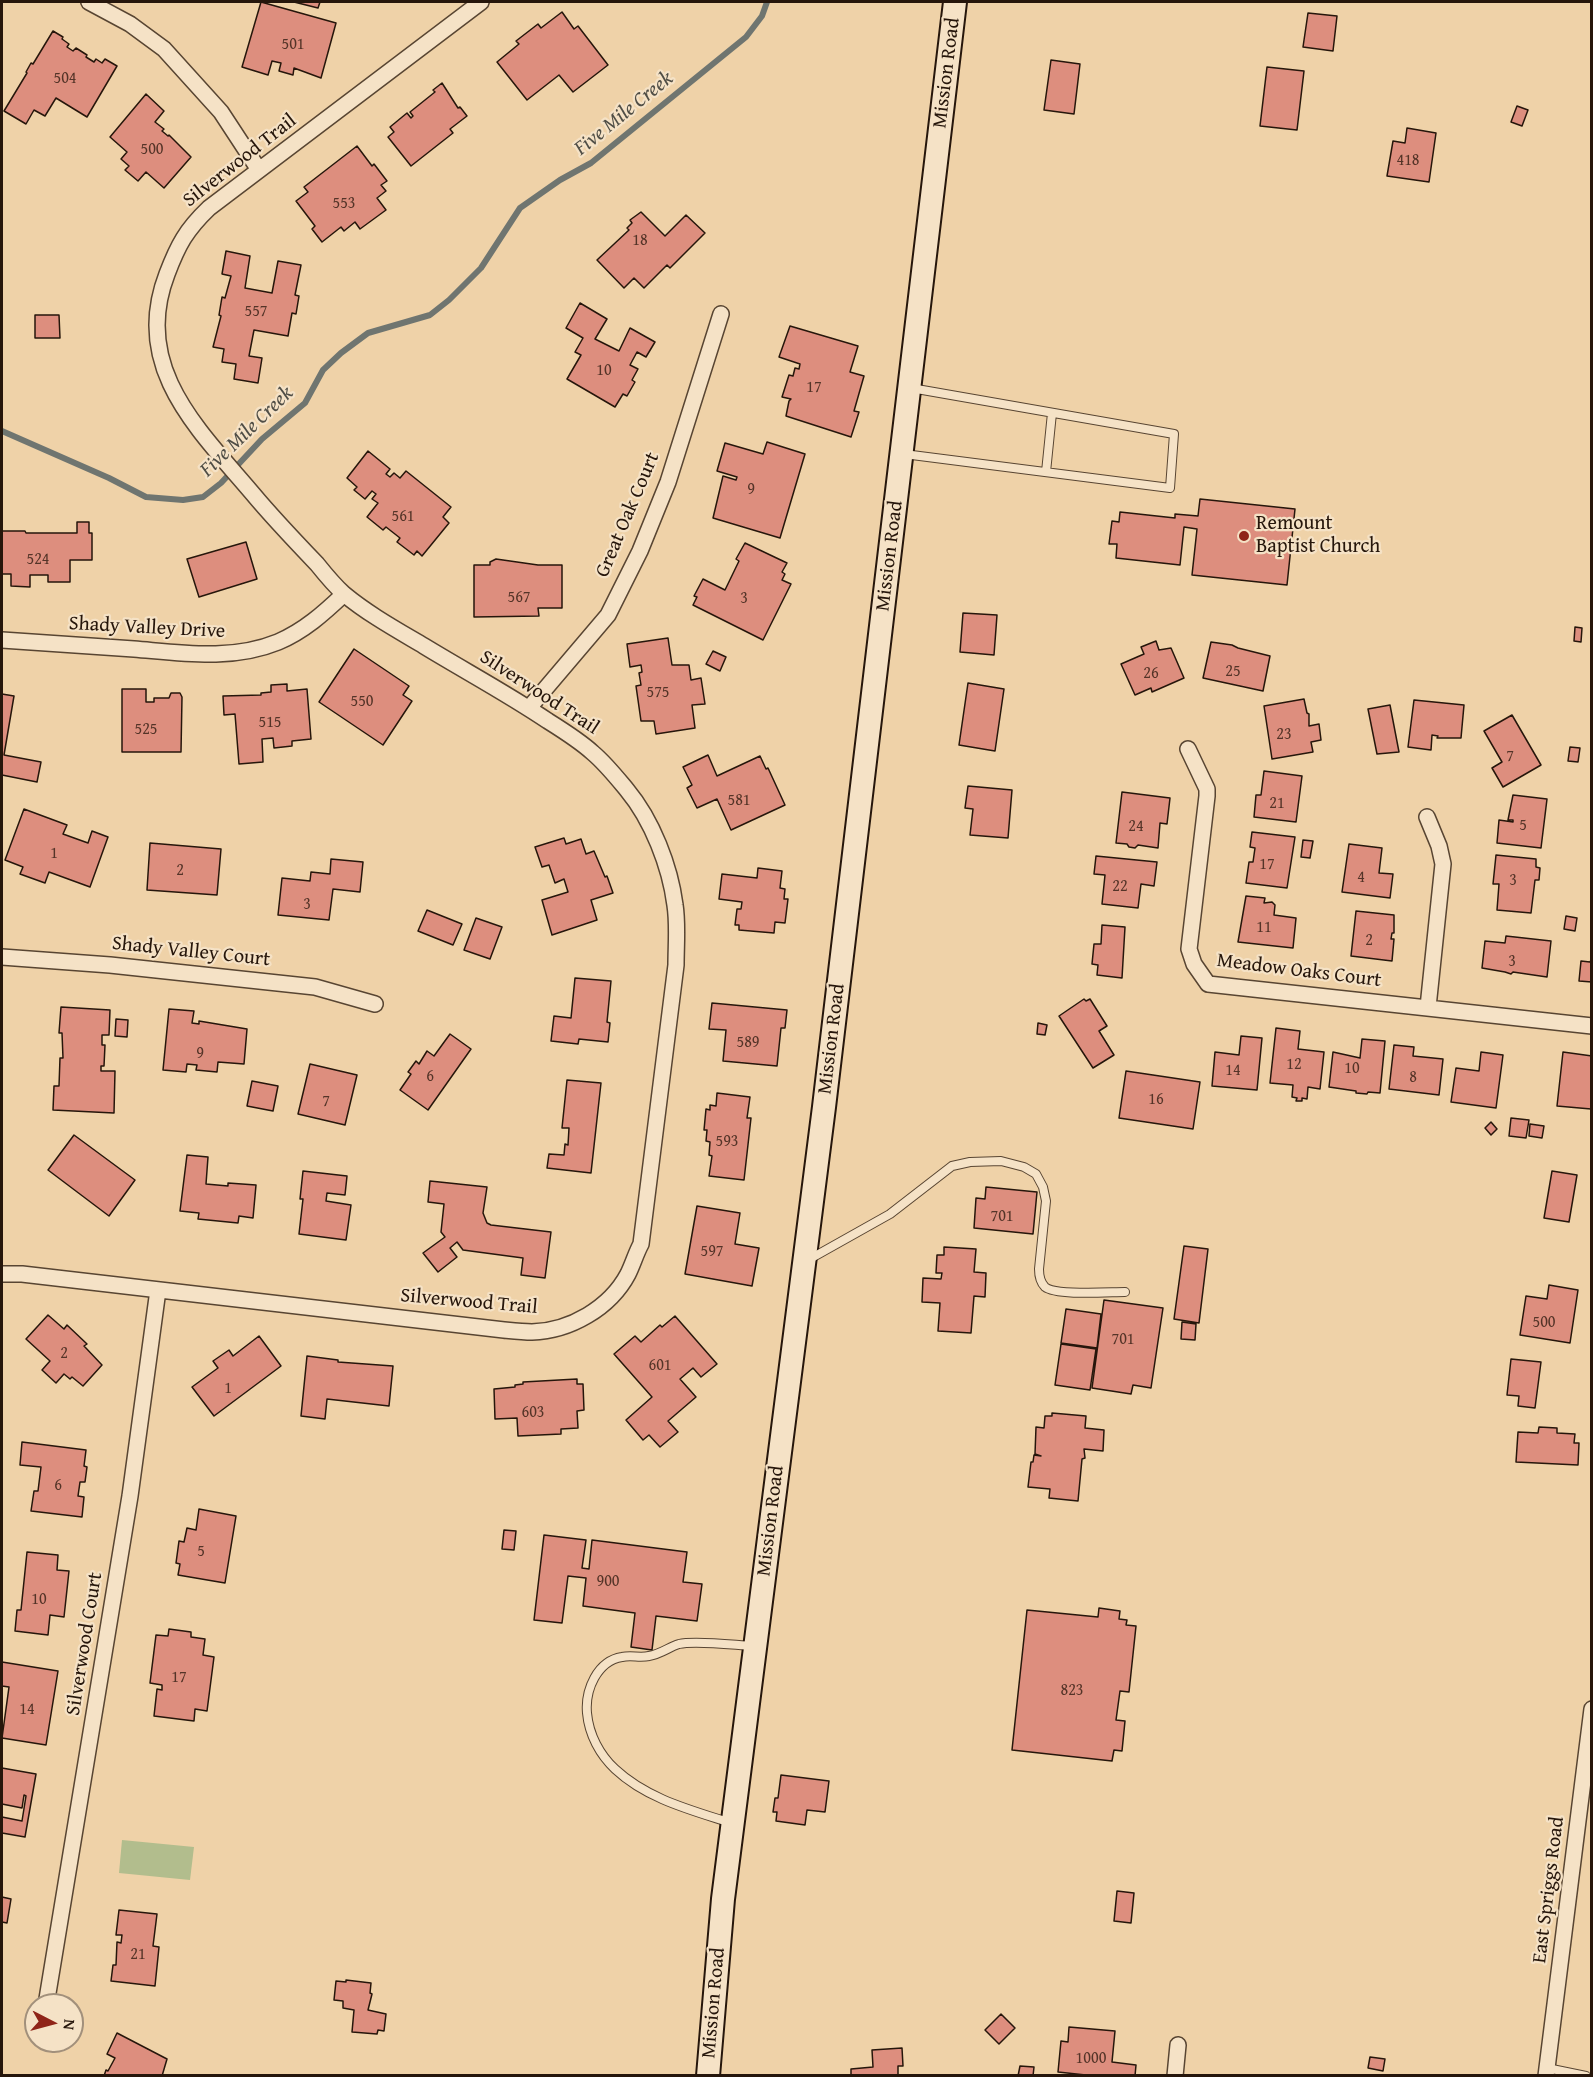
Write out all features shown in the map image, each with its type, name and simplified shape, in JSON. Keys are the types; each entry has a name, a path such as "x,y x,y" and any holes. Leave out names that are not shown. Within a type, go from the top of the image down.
{"street":[{"path":"89,2 130,24 164,49 221,112 259,170"},
{"name":"Silverwood Trail","path":"2,1274 22,1274 534,1332 567,1325 593,1312 609,1298 627,1276 641,1244 676,965 676,906 670,879 646,820 629,793 594,754 529,708 392,628 344,594 183,411 170,387 158,346 157,312 163,283 184,235 209,208 481,2"},
{"name":"Mission Road","path":"708,2076 717,1952 732,1823 804,1261 955,2"},
{"name":"Great Oak Court","path":"529,708 608,615 635,561 668,482 721,314"},
{"name":"Shady Valley Drive","path":"2,640 208,655 249,651 278,642 299,632 321,616 344,594"},
{"name":"Meadow Oaks Court","path":"1188,749 1207,789 1189,949 1194,964 1208,984 1592,1026"},
{"path":"1427,817 1439,846 1443,864 1428,1007"},
{"name":"Shady Valley Court","path":"2,957 110,965 292,984 315,987 375,1004"},
{"name":"Silverwood Court","path":"48,1993 130,1496 158,1290"},
{"name":"East Spriggs Road","path":"1546,2072 1592,1709"},
{"path":"1175,2076 1178,2045"}],"lane":[{"path":"902,453 1170,488 1174,434 910,388"},
{"path":"1046,472 1052,413"},
{"path":"804,1261 814,1258 890,1214 952,1166 970,1162 1001,1161 1024,1167 1036,1174 1043,1187 1046,1201 1039,1269 1044,1286 1052,1290 1075,1293 1125,1292"},
{"path":"732,1823 668,1802 648,1792 616,1770 603,1756 593,1738 588,1723 587,1707 594,1678 600,1667 610,1660 623,1656 646,1657 663,1653 679,1644 755,1646"},
{"path":"1546,2072 1586,2076"}],"green space":[{"path":"122,1840 194,1847 190,1880 119,1873"}],"building":[{"path":"261,2 336,23 321,78 294,68 293,75 279,71 281,63 272,61 268,75 242,67"},
{"path":"294,2 320,2 318,8"},
{"path":"562,12 574,29 578,26 608,65 573,92 559,75 527,100 497,62 519,44 516,41 538,24 541,28"},
{"path":"1308,13 1337,16 1333,51 1303,47"},
{"path":"53,31 63,37 62,39 69,44 67,47 73,51 76,48 94,62 96,59 102,63 105,59 117,66 87,117 56,98 45,116 34,110 26,124 4,111 31,63 33,64"},
{"path":"1051,60 1080,64 1074,114 1044,110"},
{"path":"1267,67 1304,71 1297,130 1260,126"},
{"path":"442,83 458,108 460,107 467,116 450,129 453,133 411,166 388,137 394,132 390,127 407,113 411,118 413,116 410,112 435,92 433,90"},
{"path":"146,94 164,111 155,122 191,157 164,188 146,172 138,181 125,170 129,166 121,159 127,152 110,137"},
{"path":"1517,106 1528,110 1522,126 1511,122"},
{"path":"1407,128 1436,133 1429,182 1387,176 1393,141 1405,143"},
{"path":"357,146 387,181 381,185 386,191 377,198 386,210 360,229 355,222 344,231 341,227 322,242 312,229 315,226 296,201 308,192 304,187"},
{"path":"641,212 665,236 686,215 705,233 670,268 667,265 644,288 634,278 624,288 597,260 629,230 627,228 632,223 630,220"},
{"path":"226,251 250,256 245,288 272,293 278,261 301,265 295,295 299,296 296,314 292,313 288,336 254,330 249,356 262,358 258,383 234,379 236,364 222,362 224,349 213,347 221,316 219,315 222,297 225,298 231,276 222,274"},
{"path":"580,303 607,319 595,339 619,351 630,328 655,342 646,357 637,352 630,365 638,369 632,380 635,382 627,396 623,394 615,407 567,379 581,355 575,352 583,338 566,328"},
{"path":"35,315 59,315 60,338 35,338"},
{"path":"790,326 858,346 850,372 864,376 854,411 859,412 851,437 786,416 791,399 782,397 789,375 793,376 795,368 799,369 800,364 779,357"},
{"path":"767,442 805,454 780,538 713,518 723,476 736,480 737,477 717,471 725,443 763,454"},
{"path":"368,451 390,469 386,474 390,477 394,473 400,478 406,471 451,507 443,517 449,523 422,556 417,551 414,555 397,542 400,538 386,527 383,530 367,517 378,503 372,499 376,494 372,491 365,499 354,490 357,487 347,478"},
{"name":"Remount Baptist Church","path":"1200,499 1295,509 1287,585 1192,575 1197,529 1184,527 1180,565 1116,558 1117,544 1109,544 1112,521 1119,522 1120,512 1175,518 1175,514 1198,516"},
{"path":"77,522 89,522 89,533 92,533 92,560 70,560 70,582 48,582 48,575 30,575 30,587 11,586 11,574 2,574 2,531 77,533"},
{"path":"246,542 257,579 199,597 187,559"},
{"path":"745,543 787,563 782,572 785,574 782,580 791,584 763,640 693,605 697,597 694,596 703,579 725,590 739,561 736,559"},
{"path":"496,559 538,565 562,565 562,608 538,608 539,616 474,617 474,565 490,565 490,562"},
{"path":"963,613 997,615 994,655 960,652"},
{"path":"1575,627 1582,628 1581,642 1574,641"},
{"path":"668,638 672,665 689,665 691,680 701,678 705,704 692,705 695,728 656,734 654,721 641,721 636,686 641,685 639,673 642,672 641,665 630,667 627,644"},
{"path":"1156,641 1159,650 1171,648 1184,678 1152,692 1151,688 1135,695 1121,664 1144,654 1141,647"},
{"path":"1211,642 1232,645 1270,656 1263,691 1203,678"},
{"path":"354,649 409,686 403,695 412,701 383,745 319,702"},
{"path":"713,651 726,657 720,671 706,664"},
{"path":"968,683 1004,689 995,751 959,745"},
{"path":"287,684 287,691 307,689 311,739 292,741 292,746 274,748 273,738 262,739 263,762 239,764 235,714 224,715 223,696 261,695 261,693 271,692 271,685"},
{"path":"122,689 146,689 146,702 154,702 154,698 169,698 171,693 180,693 182,697 181,752 122,752"},
{"path":"2,694 14,696 4,755 41,762 37,782 2,775"},
{"path":"1304,699 1309,714 1309,726 1319,724 1321,740 1311,742 1313,752 1272,759 1264,706"},
{"path":"1414,700 1464,705 1461,738 1437,738 1438,736 1432,735 1431,750 1408,747"},
{"path":"1390,705 1399,752 1377,754 1368,709"},
{"path":"1512,715 1541,765 1503,787 1492,768 1502,762 1484,731"},
{"path":"1570,747 1580,748 1578,762 1568,761"},
{"path":"708,755 717,776 760,756 785,805 731,830 717,799 697,808 687,788 692,785 683,767"},
{"path":"1264,771 1302,776 1296,822 1254,817 1256,795 1261,795"},
{"path":"968,786 1012,790 1008,838 970,835 973,809 965,808"},
{"path":"1122,792 1170,798 1167,824 1160,823 1158,848 1138,845 1135,848 1127,844 1116,843"},
{"path":"1513,795 1547,799 1541,848 1497,843 1499,820 1513,822 1513,820 1508,820"},
{"path":"24,809 67,825 63,834 88,843 92,831 108,837 90,887 49,872 45,883 20,874 23,867 5,860"},
{"path":"1252,832 1295,837 1287,888 1246,883 1249,862 1253,862 1255,848 1250,847"},
{"path":"564,838 566,844 581,839 586,854 594,851 613,893 591,900 597,920 552,935 542,900 568,892 564,879 555,883 549,865 542,867 535,847"},
{"path":"1303,840 1313,841 1310,858 1301,857"},
{"path":"150,843 221,849 217,895 147,890"},
{"path":"1349,844 1382,848 1379,873 1393,874 1390,898 1342,892"},
{"path":"1496,855 1536,859 1536,867 1540,868 1539,880 1535,880 1531,913 1497,910 1499,884 1493,884"},
{"path":"1096,856 1157,862 1154,886 1141,884 1138,908 1102,904 1105,875 1094,874"},
{"path":"331,859 363,862 360,892 333,889 329,920 278,915 282,878 310,881 311,872 330,874"},
{"path":"758,868 782,871 780,888 785,889 784,899 788,899 785,923 775,922 774,933 739,930 739,925 735,925 737,909 741,909 742,902 719,899 722,874 757,878"},
{"path":"1246,896 1265,898 1264,903 1272,902 1275,905 1274,915 1296,918 1293,948 1238,942"},
{"path":"427,910 462,924 453,945 418,931"},
{"path":"1356,911 1394,915 1394,933 1391,939 1394,939 1392,961 1351,956"},
{"path":"1566,916 1577,918 1575,931 1564,929"},
{"path":"476,918 502,927 490,959 464,950"},
{"path":"1102,925 1125,927 1122,978 1097,975 1098,965 1092,964 1094,944 1101,944"},
{"path":"1506,936 1551,941 1547,977 1513,972 1511,974 1482,968 1485,941 1505,943"},
{"path":"1592,958 1592,982 1579,981 1581,961 1590,962"},
{"path":"575,978 611,981 607,1022 610,1023 608,1042 579,1039 578,1044 551,1041 554,1016 571,1018"},
{"path":"1084,999 1086,1001 1090,999 1107,1026 1099,1031 1114,1055 1093,1068 1059,1016"},
{"path":"712,1003 787,1010 785,1028 781,1028 777,1066 723,1061 726,1030 709,1029"},
{"path":"61,1007 110,1010 109,1035 102,1035 102,1045 105,1045 104,1066 101,1066 101,1071 115,1071 114,1113 53,1110 54,1086 59,1086 60,1058 63,1058 62,1033 59,1033"},
{"path":"169,1009 194,1011 192,1023 199,1024 199,1021 247,1029 244,1064 218,1062 217,1072 196,1070 197,1065 187,1064 186,1072 163,1070"},
{"path":"116,1019 128,1020 127,1037 115,1036"},
{"path":"1038,1023 1047,1025 1045,1035 1037,1034"},
{"path":"1276,1028 1300,1031 1298,1049 1324,1052 1320,1089 1308,1087 1307,1099 1302,1098 1302,1101 1296,1101 1297,1098 1292,1097 1293,1085 1270,1083"},
{"path":"450,1034 471,1049 428,1110 400,1090 411,1074 408,1072 416,1061 419,1064 427,1051 434,1056"},
{"path":"1241,1036 1262,1038 1257,1090 1212,1086 1215,1052 1239,1055"},
{"path":"1362,1039 1385,1041 1380,1093 1356,1093 1356,1091 1329,1087 1333,1052 1360,1058"},
{"path":"1394,1045 1414,1047 1413,1056 1443,1059 1439,1095 1389,1089"},
{"path":"1481,1052 1503,1055 1496,1108 1451,1102 1456,1068 1479,1071"},
{"path":"1563,1052 1592,1056 1591,1109 1557,1106"},
{"path":"310,1064 357,1075 345,1125 298,1114"},
{"path":"1126,1071 1200,1082 1193,1129 1119,1118"},
{"path":"567,1080 601,1083 591,1173 547,1168 549,1154 564,1155 565,1144 568,1145 569,1128 562,1128"},
{"path":"252,1081 278,1086 273,1111 247,1106"},
{"path":"717,1093 750,1097 747,1118 751,1118 744,1180 709,1176 712,1156 709,1155 710,1142 706,1141 707,1130 704,1130 706,1109 710,1110 710,1105 716,1106"},
{"path":"1511,1118 1529,1120 1526,1138 1509,1136"},
{"path":"1491,1122 1497,1129 1491,1135 1485,1128"},
{"path":"1530,1124 1544,1126 1542,1138 1529,1136"},
{"path":"74,1135 135,1180 109,1216 48,1170"},
{"path":"187,1155 208,1157 206,1184 256,1185 253,1218 239,1216 238,1223 198,1219 199,1213 180,1211"},
{"path":"303,1171 347,1176 345,1195 327,1193 326,1201 351,1205 346,1240 299,1234"},
{"path":"1552,1171 1577,1175 1569,1222 1544,1218"},
{"path":"430,1181 487,1187 483,1213 487,1223 491,1225 551,1232 545,1278 521,1275 523,1258 463,1250 457,1242 450,1248 457,1257 438,1272 423,1253 445,1237 441,1232 444,1204 428,1202"},
{"path":"986,1187 1037,1192 1033,1234 974,1228 976,1198 985,1199"},
{"path":"697,1206 740,1213 735,1244 759,1248 752,1286 685,1274"},
{"path":"1184,1246 1208,1249 1199,1323 1174,1319"},
{"path":"944,1247 976,1249 974,1272 986,1273 985,1297 974,1296 971,1333 938,1331 940,1303 922,1302 923,1278 941,1279 942,1273 936,1273 937,1255 944,1255"},
{"path":"1549,1285 1578,1290 1570,1343 1520,1335 1526,1296 1547,1299"},
{"path":"1104,1300 1163,1308 1151,1388 1133,1385 1131,1394 1092,1388"},
{"path":"1066,1309 1101,1314 1097,1348 1061,1343"},
{"path":"48,1315 64,1329 67,1325 87,1344 84,1346 102,1365 83,1386 64,1374 56,1383 42,1370 50,1361 26,1339"},
{"path":"675,1316 717,1364 701,1377 693,1368 680,1379 696,1397 668,1421 678,1432 660,1447 649,1435 643,1440 626,1420 652,1397 614,1354 635,1336 641,1342 660,1325 662,1327"},
{"path":"1182,1322 1196,1324 1195,1340 1181,1339"},
{"path":"259,1336 281,1366 214,1416 192,1387 218,1368 213,1361 229,1350 233,1356"},
{"path":"1061,1344 1096,1349 1090,1390 1055,1385"},
{"path":"307,1356 338,1360 338,1362 393,1366 389,1406 327,1399 325,1419 301,1416"},
{"path":"1511,1359 1541,1362 1535,1408 1518,1406 1519,1396 1507,1395"},
{"path":"577,1379 577,1384 583,1384 584,1410 577,1411 578,1428 561,1429 561,1434 518,1436 517,1418 495,1419 494,1389 515,1387 523,1382"},
{"path":"1052,1413 1086,1416 1085,1428 1104,1430 1103,1451 1084,1449 1085,1458 1082,1459 1078,1501 1049,1498 1050,1489 1028,1487 1031,1462 1033,1462 1034,1455 1041,1456 1035,1454 1036,1427 1044,1428 1045,1416 1052,1416"},
{"path":"1539,1427 1557,1428 1557,1433 1575,1434 1574,1443 1579,1443 1578,1465 1516,1462 1518,1432 1538,1433"},
{"path":"22,1442 86,1450 85,1482 80,1482 78,1496 84,1497 82,1517 31,1511 34,1491 38,1491 41,1467 20,1465"},
{"path":"199,1509 236,1516 225,1583 178,1575 180,1564 176,1563 179,1541 184,1542 187,1528 196,1530"},
{"path":"504,1530 516,1531 514,1550 502,1549"},
{"path":"544,1535 586,1540 582,1568 589,1569 592,1540 687,1552 683,1582 702,1584 697,1621 656,1616 652,1650 631,1647 635,1613 583,1606 586,1578 568,1576 562,1623 534,1620"},
{"path":"27,1552 58,1555 57,1570 69,1571 64,1617 50,1615 48,1635 15,1631 17,1610 21,1610"},
{"path":"1099,1608 1120,1611 1119,1619 1127,1620 1126,1625 1136,1626 1129,1692 1120,1691 1116,1720 1125,1721 1122,1751 1114,1750 1112,1761 1012,1750 1027,1610 1098,1617"},
{"path":"169,1629 191,1632 191,1637 205,1639 203,1655 214,1657 207,1711 195,1709 194,1721 154,1716 157,1689 162,1690 162,1685 150,1683 156,1635 168,1636"},
{"path":"2,1662 58,1671 46,1745 2,1738 9,1687 2,1686"},
{"path":"2,1768 36,1774 25,1837 2,1833 2,1817 22,1821 26,1796 24,1795 22,1808 2,1804"},
{"path":"781,1775 829,1781 825,1812 807,1810 805,1825 776,1821 777,1812 773,1812 775,1798 778,1798"},
{"path":"1117,1891 1134,1893 1131,1923 1114,1921"},
{"path":"2,1897 11,1899 7,1923 2,1922"},
{"path":"119,1910 157,1914 153,1946 159,1947 155,1986 111,1981 113,1965 116,1965 117,1942 121,1943 122,1935 116,1935"},
{"path":"346,1980 371,1983 370,1993 372,1994 368,2010 386,2014 384,2031 378,2030 377,2034 352,2032 354,2010 343,2008 343,2001 334,2000 336,1981 346,1982"},
{"path":"1001,2014 1015,2028 999,2044 985,2030"},
{"path":"1069,2027 1115,2031 1112,2062 1136,2065 1135,2076 1095,2076 1058,2072 1061,2041 1068,2042"},
{"path":"117,2033 167,2059 162,2076 104,2076 115,2058 107,2054"},
{"path":"902,2048 903,2066 898,2066 898,2076 851,2076 851,2069 873,2067 872,2050"},
{"path":"1370,2057 1385,2059 1383,2071 1368,2068"},
{"path":"1020,2066 1034,2067 1033,2076 1018,2076"}],"waterway":[{"name":"Five Mile Creek","path":"2,431 109,478 146,497 183,500 203,497 221,483 262,439 305,403 323,370 341,353 368,333 430,315 449,300 481,268 520,208 560,180 591,163 746,37 762,16 767,2"}],"place":[{"name":"Remount Baptist Church","path":"1244,536"}]}
